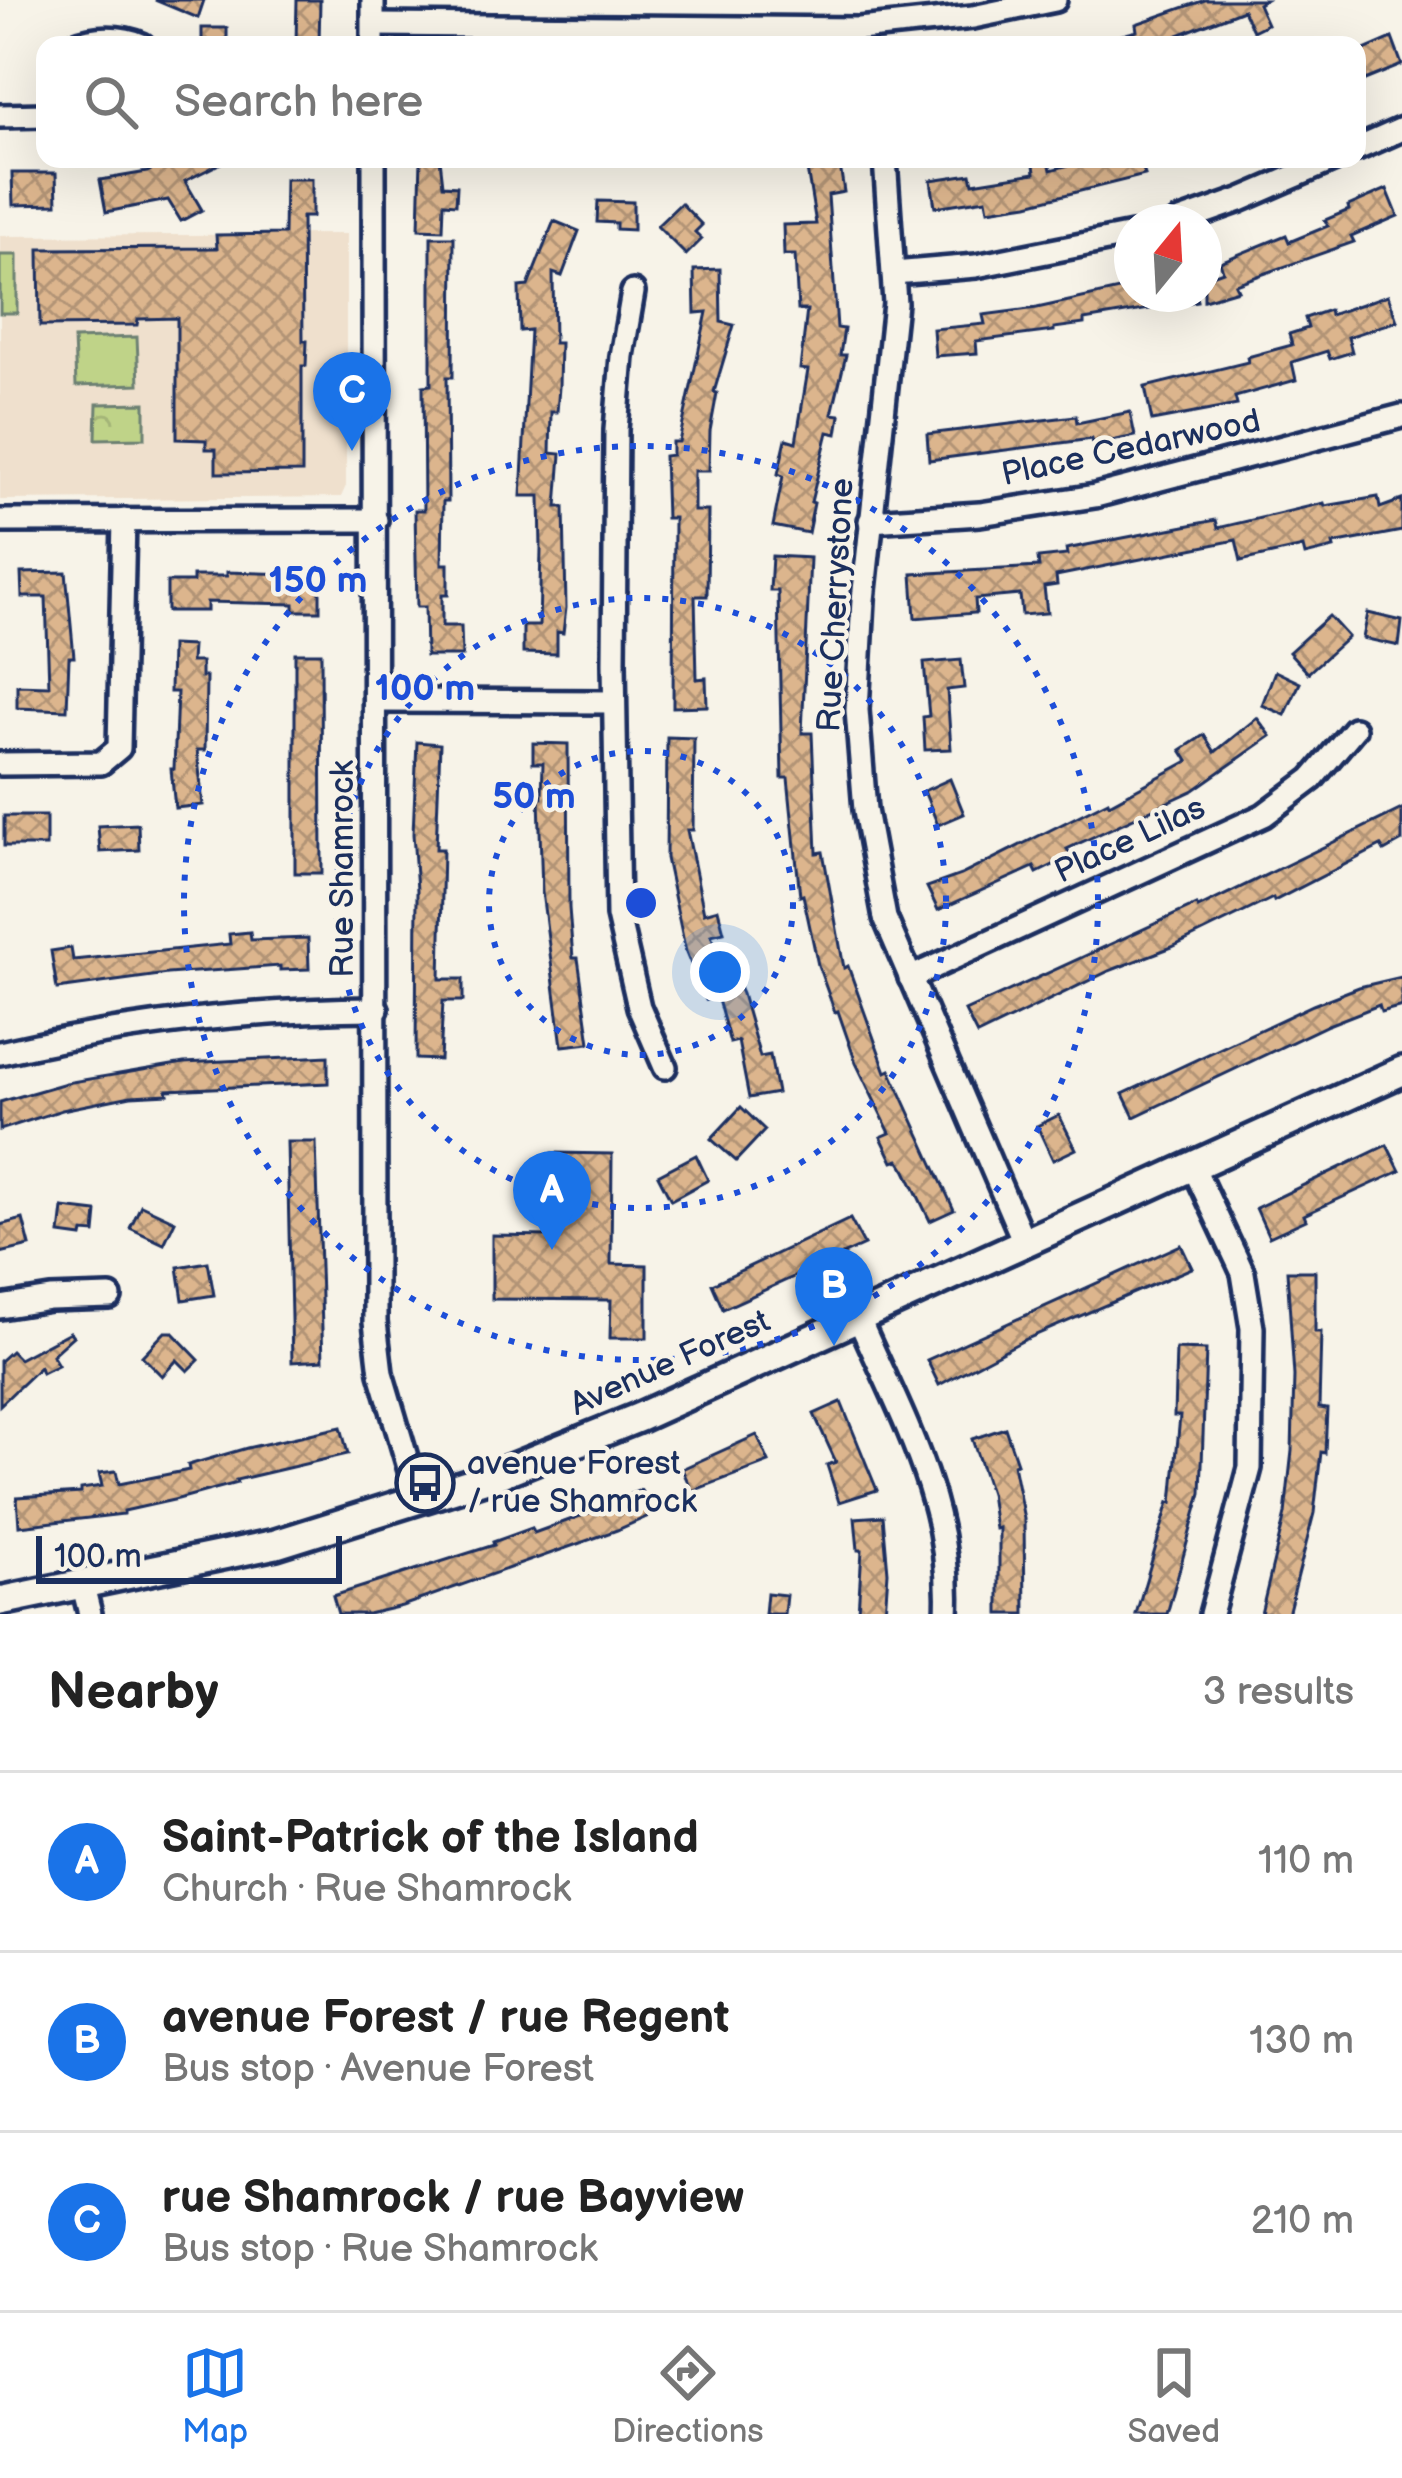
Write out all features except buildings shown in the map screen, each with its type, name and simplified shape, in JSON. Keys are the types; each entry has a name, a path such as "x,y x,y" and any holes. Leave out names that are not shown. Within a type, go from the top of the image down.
{"street":[{"path":"374,0 373,35 617,36"},
{"path":"867,36 1055,0"},
{"path":"0,116 36,115"},
{"path":"1366,145 1402,130"},
{"name":"Rue Shamrock","path":"374,168 376,1337 381,1373 419,1501"},
{"name":"Rue Cherrystone","path":"886,168 895,273 894,336 869,520 857,710 865,810 885,918 1024,1242"},
{"path":"1222,206 1313,168"},
{"path":"895,273 976,266 1114,239"},
{"path":"633,292 616,430 618,916 639,1007 665,1067"},
{"name":"Place Cedarwood","path":"869,520 980,514 1095,496 1402,416"},
{"path":"0,520 376,520"},
{"path":"0,764 101,763 119,748 124,520"},
{"path":"376,700 614,702"},
{"name":"Place Lilas","path":"910,978 1264,815 1312,779 1354,729"},
{"path":"0,1053 179,1020 377,1010"},
{"name":"Avenue Forest","path":"0,1601 276,1544 419,1501 603,1433 1402,1071"},
{"path":"1192,1164 1243,1273 1252,1328 1250,1468 1211,1614"},
{"path":"0,1307 110,1297"},
{"path":"859,1319 932,1486 945,1543 947,1614"},
{"path":"83,1586 90,1614"}],"shaded area":[{"path":"346,234 346,486 341,497 0,500 0,236"}],"green space":[{"path":"0,255 17,255 17,313 0,313"},
{"path":"137,337 139,384 76,386 74,339"},
{"path":"145,403 145,438 96,439 97,404"}],"place":[{"name":"rue Shamrock / rue Bayview","path":"352,451"},
{"name":"Saint-Patrick of the Island","path":"552,1250"},
{"name":"avenue Forest / rue Regent","path":"834,1346"},
{"name":"avenue Forest / rue Shamrock","path":"425,1483"}]}
